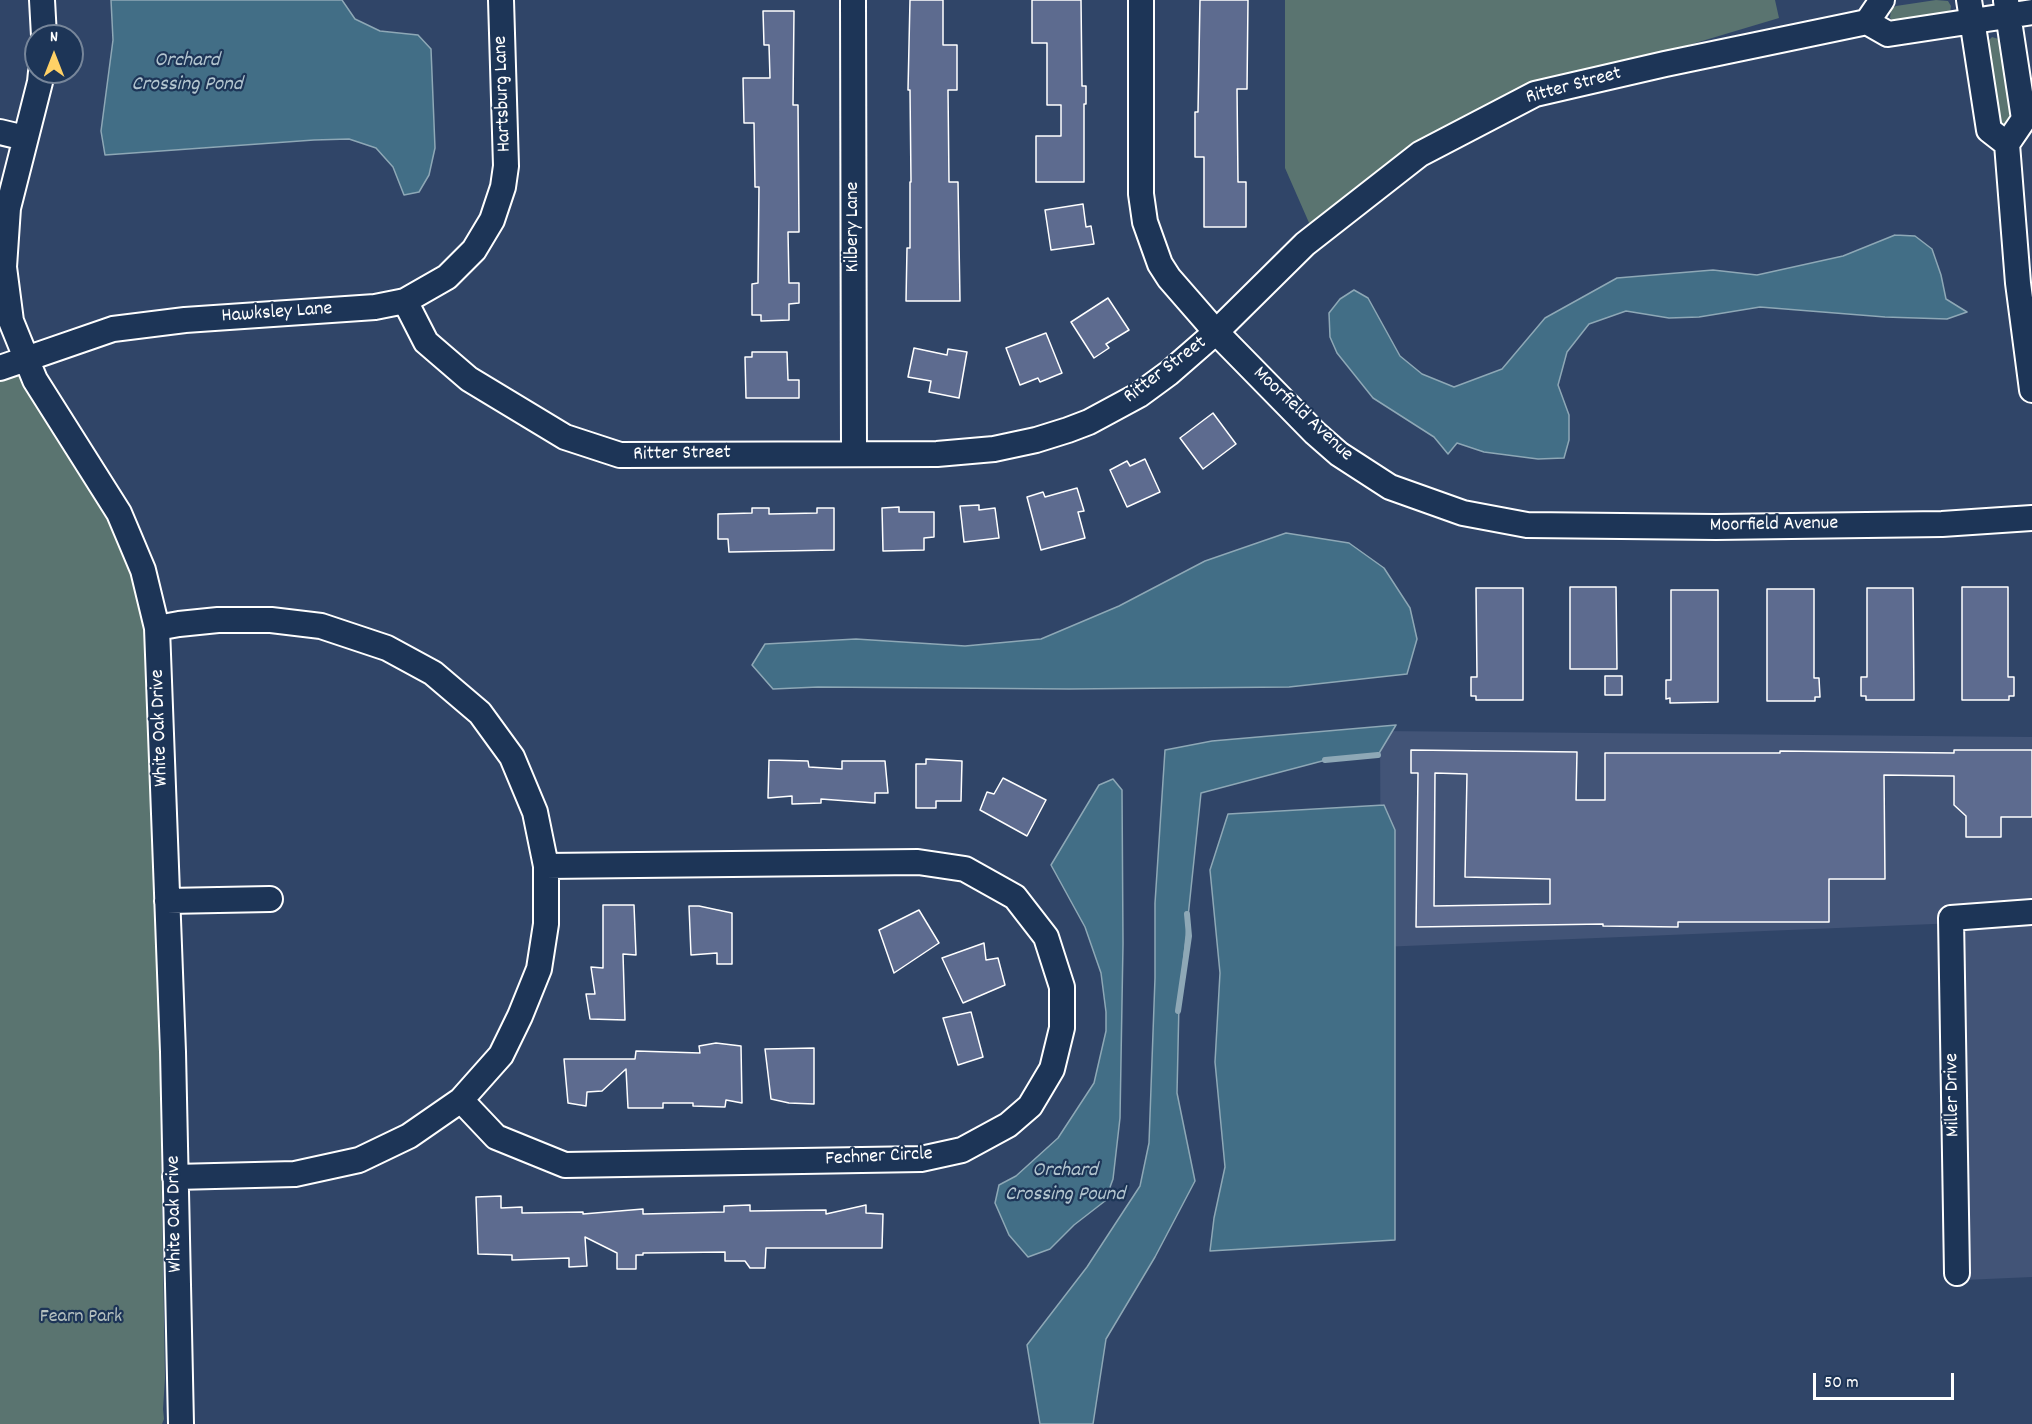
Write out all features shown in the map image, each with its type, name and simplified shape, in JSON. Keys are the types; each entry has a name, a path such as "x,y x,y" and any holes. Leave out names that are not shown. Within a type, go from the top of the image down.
{"street":[{"path":"42,0 43,24"},
{"name":"Hartsburg Lane","path":"501,0 506,166 503,188"},
{"name":"Kilbery Lane","path":"853,0 854,453"},
{"name":"Moorfield Avenue","path":"1141,0 1141,194 1145,222 1155,251 1169,279 1216,332 1315,433 1339,454 1390,487 1463,513 1519,524 1550,526 1716,527 1942,524 2032,518"},
{"path":"1882,0 1867,22 1888,34 1971,11 2016,9 2024,119 2007,144 2018,283 2032,390"},
{"path":"1971,11 1989,130 2007,144"},
{"name":"Ritter Street","path":"405,301 426,342 469,379 565,437 620,455 937,454 1012,446 1089,422 1139,395 1169,373 1216,332 1305,244 1420,154 1535,94 1867,22"},
{"name":"White Oak Drive","path":"40,84 8,208 4,267 11,321 35,380 119,513 143,570 157,628 181,1424"},
{"path":"0,132 26,138"},
{"name":"Hawksley Lane","path":"0,368 113,329 185,320 375,308 405,301 447,277 474,250 492,220 503,188"},
{"path":"157,628 218,620 271,620 321,626 387,648 434,673 480,713 512,757 535,812 546,866 546,924 538,969 520,1016 501,1055 461,1100 409,1136 358,1160 295,1174 175,1178"},
{"name":"Fechner Circle","path":"461,1100 496,1137 565,1166 921,1159 962,1150 1008,1125 1030,1106 1052,1068 1062,1028 1062,987 1046,937 1015,897 965,868 918,862 546,866"},
{"path":"167,901 270,899"},
{"name":"Miller Drive","path":"1957,1273 1951,918 2032,912"}],"shaded area":[{"path":"1380,731 2032,737 2032,1277 1964,1280 1957,923 1381,947"}],"green space":[{"path":"1285,0 1775,0 1779,18 1672,50 1600,66 1440,131 1310,225 1285,168"},
{"path":"1936,0 1948,1 1951,6 1950,13 1894,22 1890,18 1891,9 1896,6"},
{"path":"1992,37 2002,40 2014,116 2005,126 1997,122 1986,43"},
{"name":"Fearn Park","path":"16,368 112,516 144,602 155,789 165,1378 162,1424 0,1424 0,373"}],"water":[{"name":"Orchard Crossing Pond","path":"111,0 342,0 355,19 380,31 418,35 431,49 435,148 429,175 419,192 404,195 393,167 376,148 349,139 105,155 101,131 113,40"},
{"path":"1895,235 1915,236 1932,249 1946,299 1967,312 1947,319 1885,317 1760,307 1699,317 1669,318 1626,311 1589,324 1567,352 1558,385 1569,415 1569,440 1564,458 1538,459 1484,452 1457,443 1448,454 1434,437 1373,398 1337,353 1330,337 1329,313 1340,299 1354,290 1368,298 1400,356 1422,374 1454,387 1502,369 1545,318 1617,278 1713,270 1757,275 1843,256"},
{"path":"1286,533 1349,543 1384,568 1410,608 1417,639 1407,674 1289,687 1069,689 818,687 773,689 752,665 765,644 856,639 965,646 1041,639 1119,606 1205,561"},
{"path":"1396,725 1378,755 1326,760 1201,793 1179,1003 1177,1093 1195,1181 1155,1257 1106,1339 1093,1424 1040,1424 1027,1345 1087,1267 1140,1186 1149,1143 1155,978 1155,903 1165,750 1212,741"},
{"name":"Orchard Crossing Pound","path":"1113,779 1122,790 1123,944 1120,1118 1113,1179 1105,1201 1074,1225 1050,1249 1028,1257 1009,1235 995,1203 999,1185 1016,1176 1058,1138 1094,1083 1106,1031 1101,973 1085,927 1051,865 1099,785"},
{"path":"1384,805 1395,830 1395,1240 1210,1251 1214,1218 1225,1167 1215,1062 1220,973 1210,870 1228,814"}],"building":[{"path":"910,0 943,0 943,45 957,45 957,90 948,90 949,182 958,182 960,301 906,301 911,182 910,90 908,90"},
{"path":"1032,0 1081,0 1082,86 1086,86 1084,182 1036,182 1036,136 1061,136 1061,105 1047,105 1047,43 1032,43"},
{"path":"1200,0 1248,0 1247,89 1237,89 1238,182 1246,182 1246,227 1204,227 1204,157 1195,157"},
{"path":"763,11 794,11 793,105 798,105 799,232 788,232 789,283 799,283 799,303 789,304 789,320 761,321 761,315 752,315 752,284 758,283 759,187 755,187 754,123 744,123 743,78 770,78 769,45 764,45"},
{"path":"1083,204 1086,227 1091,226 1094,244 1051,250 1045,210"},
{"path":"1108,298 1129,330 1106,344 1109,348 1094,358 1071,322"},
{"path":"1046,333 1062,373 1040,382 1038,378 1020,385 1006,348"},
{"path":"914,348 947,355 948,349 967,352 959,398 929,392 931,381 908,377"},
{"path":"752,352 787,352 788,380 799,380 799,398 746,398 745,357 752,357"},
{"path":"1213,413 1236,444 1203,469 1180,438"},
{"path":"1145,459 1160,492 1127,507 1110,470 1127,461 1130,466"},
{"path":"1077,488 1084,511 1078,512 1085,538 1041,550 1027,497 1043,492 1045,497"},
{"path":"979,505 979,510 995,508 999,538 964,542 960,506"},
{"path":"899,507 899,512 934,512 934,537 924,538 924,550 883,551 882,508"},
{"path":"752,508 769,508 769,514 817,513 817,508 834,508 834,550 729,552 728,539 718,539 718,514 752,513"},
{"path":"1570,587 1616,587 1617,669 1570,669"},
{"path":"1962,587 2008,587 2008,677 2014,677 2014,696 2009,696 2009,700 1962,700"},
{"path":"1476,588 1523,588 1523,700 1476,700 1476,696 1471,696 1471,677 1477,677"},
{"path":"1867,588 1913,588 1914,700 1866,700 1866,696 1861,696 1861,677 1867,677"},
{"path":"1767,589 1814,589 1814,678 1819,678 1820,697 1815,697 1815,701 1767,701"},
{"path":"1671,590 1718,590 1718,702 1670,703 1670,698 1666,699 1666,680 1671,680"},
{"path":"1605,676 1622,676 1622,695 1605,695"},
{"path":"1411,750 1577,752 1576,800 1605,800 1605,753 1780,753 1780,751 1954,753 1954,750 2032,750 2032,817 2001,817 2001,837 1966,837 1966,816 1954,805 1954,776 1884,775 1885,879 1829,879 1829,922 1678,922 1678,927 1603,926 1603,924 1416,927 1418,773 1411,773","holes":["1435,773 1467,774 1465,877 1550,879 1550,904 1434,906"]},
{"path":"926,759 962,761 961,801 936,801 936,808 916,808 916,764 926,764"},
{"path":"769,760 808,761 809,767 842,769 842,761 885,761 888,793 875,793 875,803 821,799 821,803 792,804 792,796 768,798"},
{"path":"1003,778 1046,800 1027,836 980,810 987,792 994,794"},
{"path":"603,905 634,905 636,955 623,954 625,1020 590,1019 586,994 595,994 591,967 603,968"},
{"path":"689,906 732,913 732,964 717,964 717,953 691,955"},
{"path":"919,910 939,943 894,973 879,930"},
{"path":"984,943 986,960 998,958 1005,985 963,1003 942,958"},
{"path":"971,1012 983,1057 958,1065 943,1018"},
{"path":"716,1043 741,1046 742,1103 726,1100 725,1107 693,1106 693,1103 663,1103 663,1108 628,1108 626,1069 602,1091 587,1092 586,1106 568,1103 564,1059 635,1059 636,1051 700,1053 699,1046"},
{"path":"814,1048 814,1104 789,1103 771,1099 765,1049"},
{"path":"501,1196 501,1208 522,1207 522,1213 583,1212 583,1214 643,1209 643,1214 724,1212 724,1206 750,1205 750,1211 826,1210 826,1214 866,1205 866,1213 883,1214 882,1248 766,1248 765,1268 750,1268 745,1261 725,1261 725,1252 643,1253 643,1255 636,1255 636,1269 617,1269 617,1253 585,1237 587,1266 569,1267 569,1258 512,1260 512,1255 478,1254 476,1197"}],"waterway":[{"path":"1325,760 1378,755"},
{"path":"1178,1011 1189,936 1187,914"}]}
